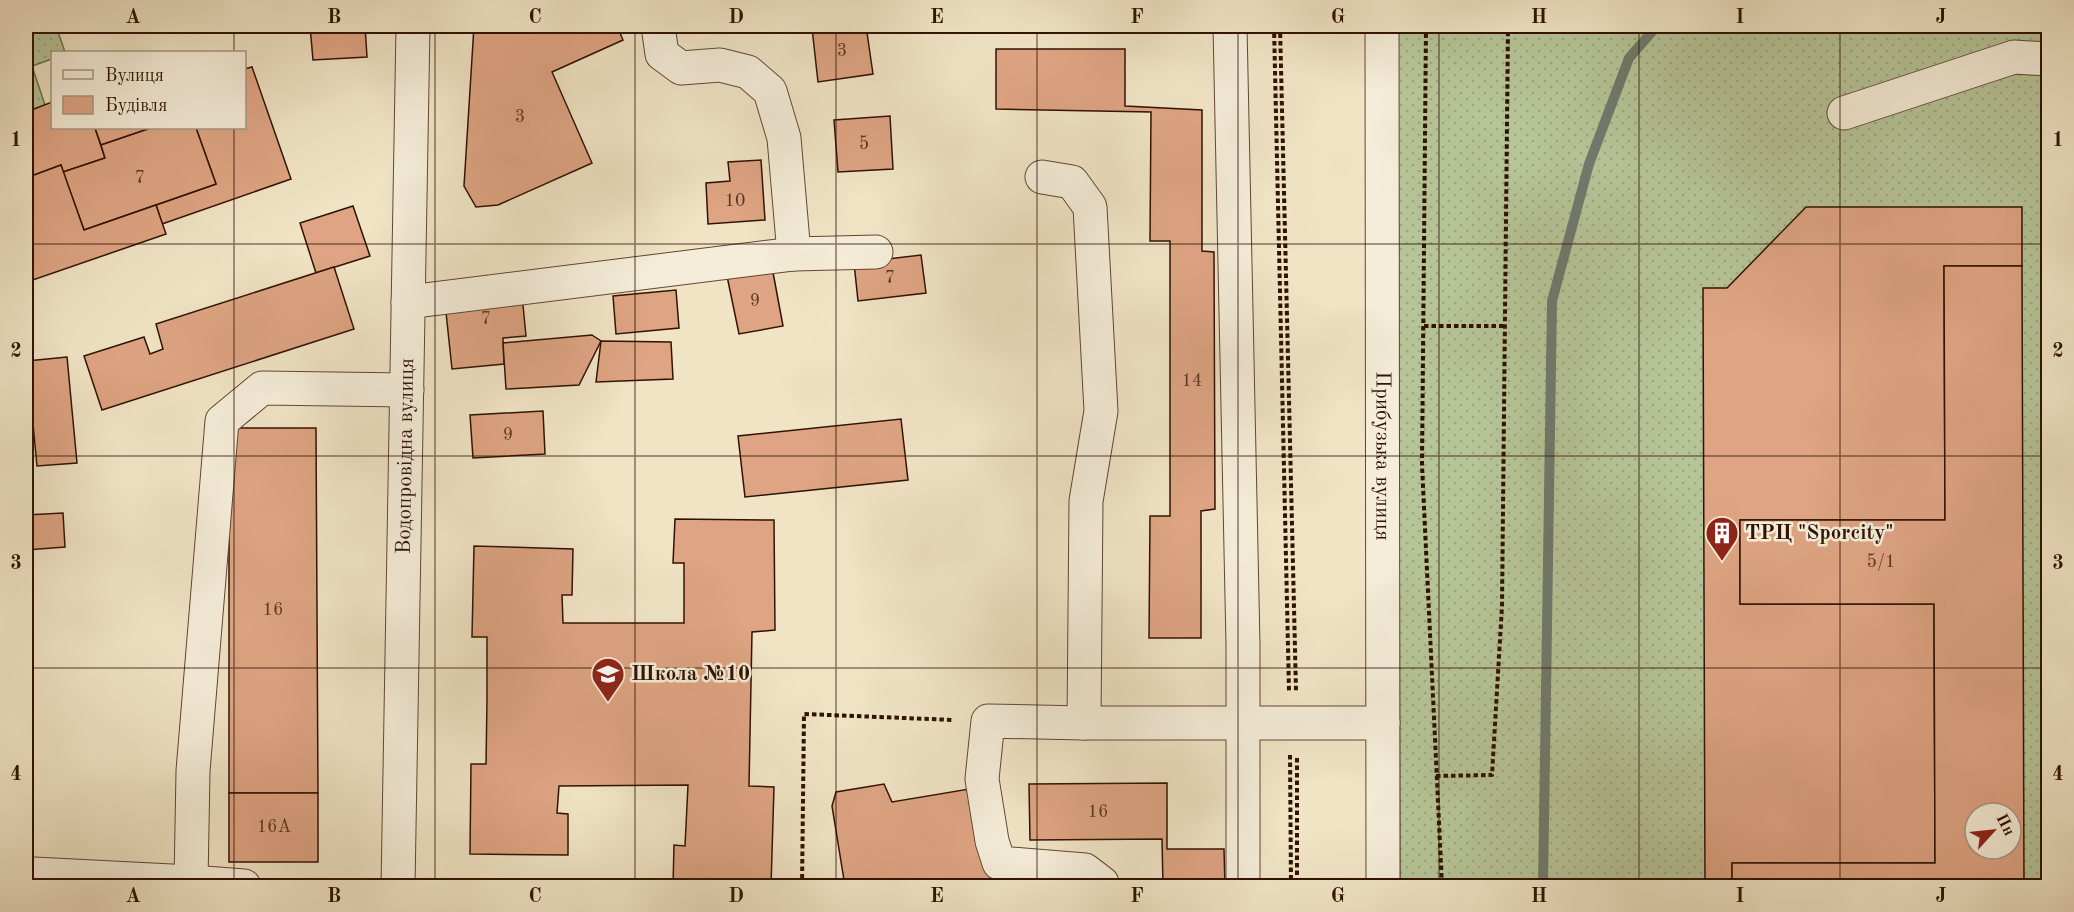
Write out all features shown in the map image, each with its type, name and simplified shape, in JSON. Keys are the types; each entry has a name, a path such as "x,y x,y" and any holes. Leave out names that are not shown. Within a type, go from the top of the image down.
{"street":[{"name":"Водопровідна вулиця","path":"398,886 413,26"},
{"path":"658,26 662,54 681,68 720,65 748,72 770,91 784,138 794,254"},
{"path":"1230,26 1243,886"},
{"name":"Прибузька вулиця","path":"1382,26 1383,886"},
{"path":"1844,113 2014,57 2049,59"},
{"path":"1042,177 1072,182 1090,207 1101,411 1086,501 1084,723"},
{"path":"408,302 794,254 876,252"},
{"path":"190,882 193,771 222,421 262,388 406,390"},
{"path":"1102,886 1102,883 1085,870 999,863 992,841 982,779 988,721 1383,723"},
{"path":"34,874 244,886"}],"path":[{"path":"1274,26 1297,886"},
{"path":"1280,26 1293,723 1291,886"},
{"path":"1426,26 1422,465 1442,886"},
{"path":"1436,776 1492,775 1502,606 1508,26"},
{"path":"1424,326 1505,326"},
{"path":"802,886 804,714 957,720"}],"green space":[{"path":"26,26 56,26 65,51 51,51 51,59 32,66 45,105 26,112"},
{"path":"1398,26 2048,26 2048,886 1400,886"}],"building":[{"path":"310,26 365,26 367,57 313,60"},
{"path":"474,26 617,26 623,40 552,72 592,163 498,205 476,207 464,186"},
{"path":"866,26 873,74 818,82 812,28"},
{"path":"996,49 1125,49 1125,106 1202,110 1202,251 1214,252 1215,509 1201,511 1201,638 1149,638 1150,516 1170,516 1170,241 1150,241 1151,112 996,109"},
{"path":"252,67 291,179 162,224 156,205 216,184 196,129 246,129 246,68"},
{"path":"51,102 51,129 95,129 105,158 63,172 61,165 26,178 26,112"},
{"path":"890,116 893,169 838,172 834,120"},
{"path":"95,129 148,129 101,145"},
{"path":"148,129 196,129 216,184 84,230 63,172 105,158 101,145"},
{"path":"761,160 765,220 708,224 706,183 730,181 728,162"},
{"path":"61,165 84,230 156,205 166,234 27,282 26,178"},
{"path":"353,206 370,256 316,273 300,223"},
{"name":"ТРЦ \"Sporcity\"","path":"1806,207 2022,207 2022,266 1944,266 1945,520 1740,520 1740,604 1934,604 1935,863 1732,863 1732,886 1705,886 1703,288 1727,288"},
{"path":"921,255 926,293 858,301 854,263"},
{"path":"1944,266 2022,266 2024,886 1732,886 1732,863 1935,863 1934,604 1740,604 1740,520 1945,520"},
{"path":"334,267 354,329 102,410 84,356 144,337 150,354 163,349 156,324"},
{"path":"772,267 783,326 739,334 727,276"},
{"path":"676,290 679,328 616,334 613,296"},
{"path":"522,295 526,336 503,338 504,364 452,369 445,303"},
{"path":"592,335 601,341 579,385 506,389 503,343"},
{"path":"601,341 671,342 673,379 596,382"},
{"path":"67,357 77,463 37,466 27,361"},
{"path":"543,411 545,454 473,458 470,415"},
{"path":"901,419 908,480 745,497 738,436"},
{"path":"229,428 316,428 318,793 229,793"},
{"path":"63,513 65,547 26,550 26,515"},
{"path":"675,519 774,520 775,630 752,632 749,786 774,787 771,886 673,886 674,845 685,846 688,785 559,786 557,813 568,814 568,855 470,854 471,764 486,764 487,699 487,637 472,637 474,546 573,549 572,595 562,595 563,623 684,623 684,563 673,563"},
{"path":"1167,783 1167,849 1224,849 1225,886 1163,886 1162,839 1030,840 1029,784"},
{"path":"884,784 892,802 981,787 996,886 845,886 832,806 836,792"},
{"path":"229,793 318,793 318,862 229,862"}],"waterway":[{"path":"1543,886 1552,301 1589,164 1629,58 1657,26"}],"place":[{"name":"ТРЦ \"Sporcity\"","path":"1722,562"},
{"name":"Школа №10","path":"608,703"}]}
